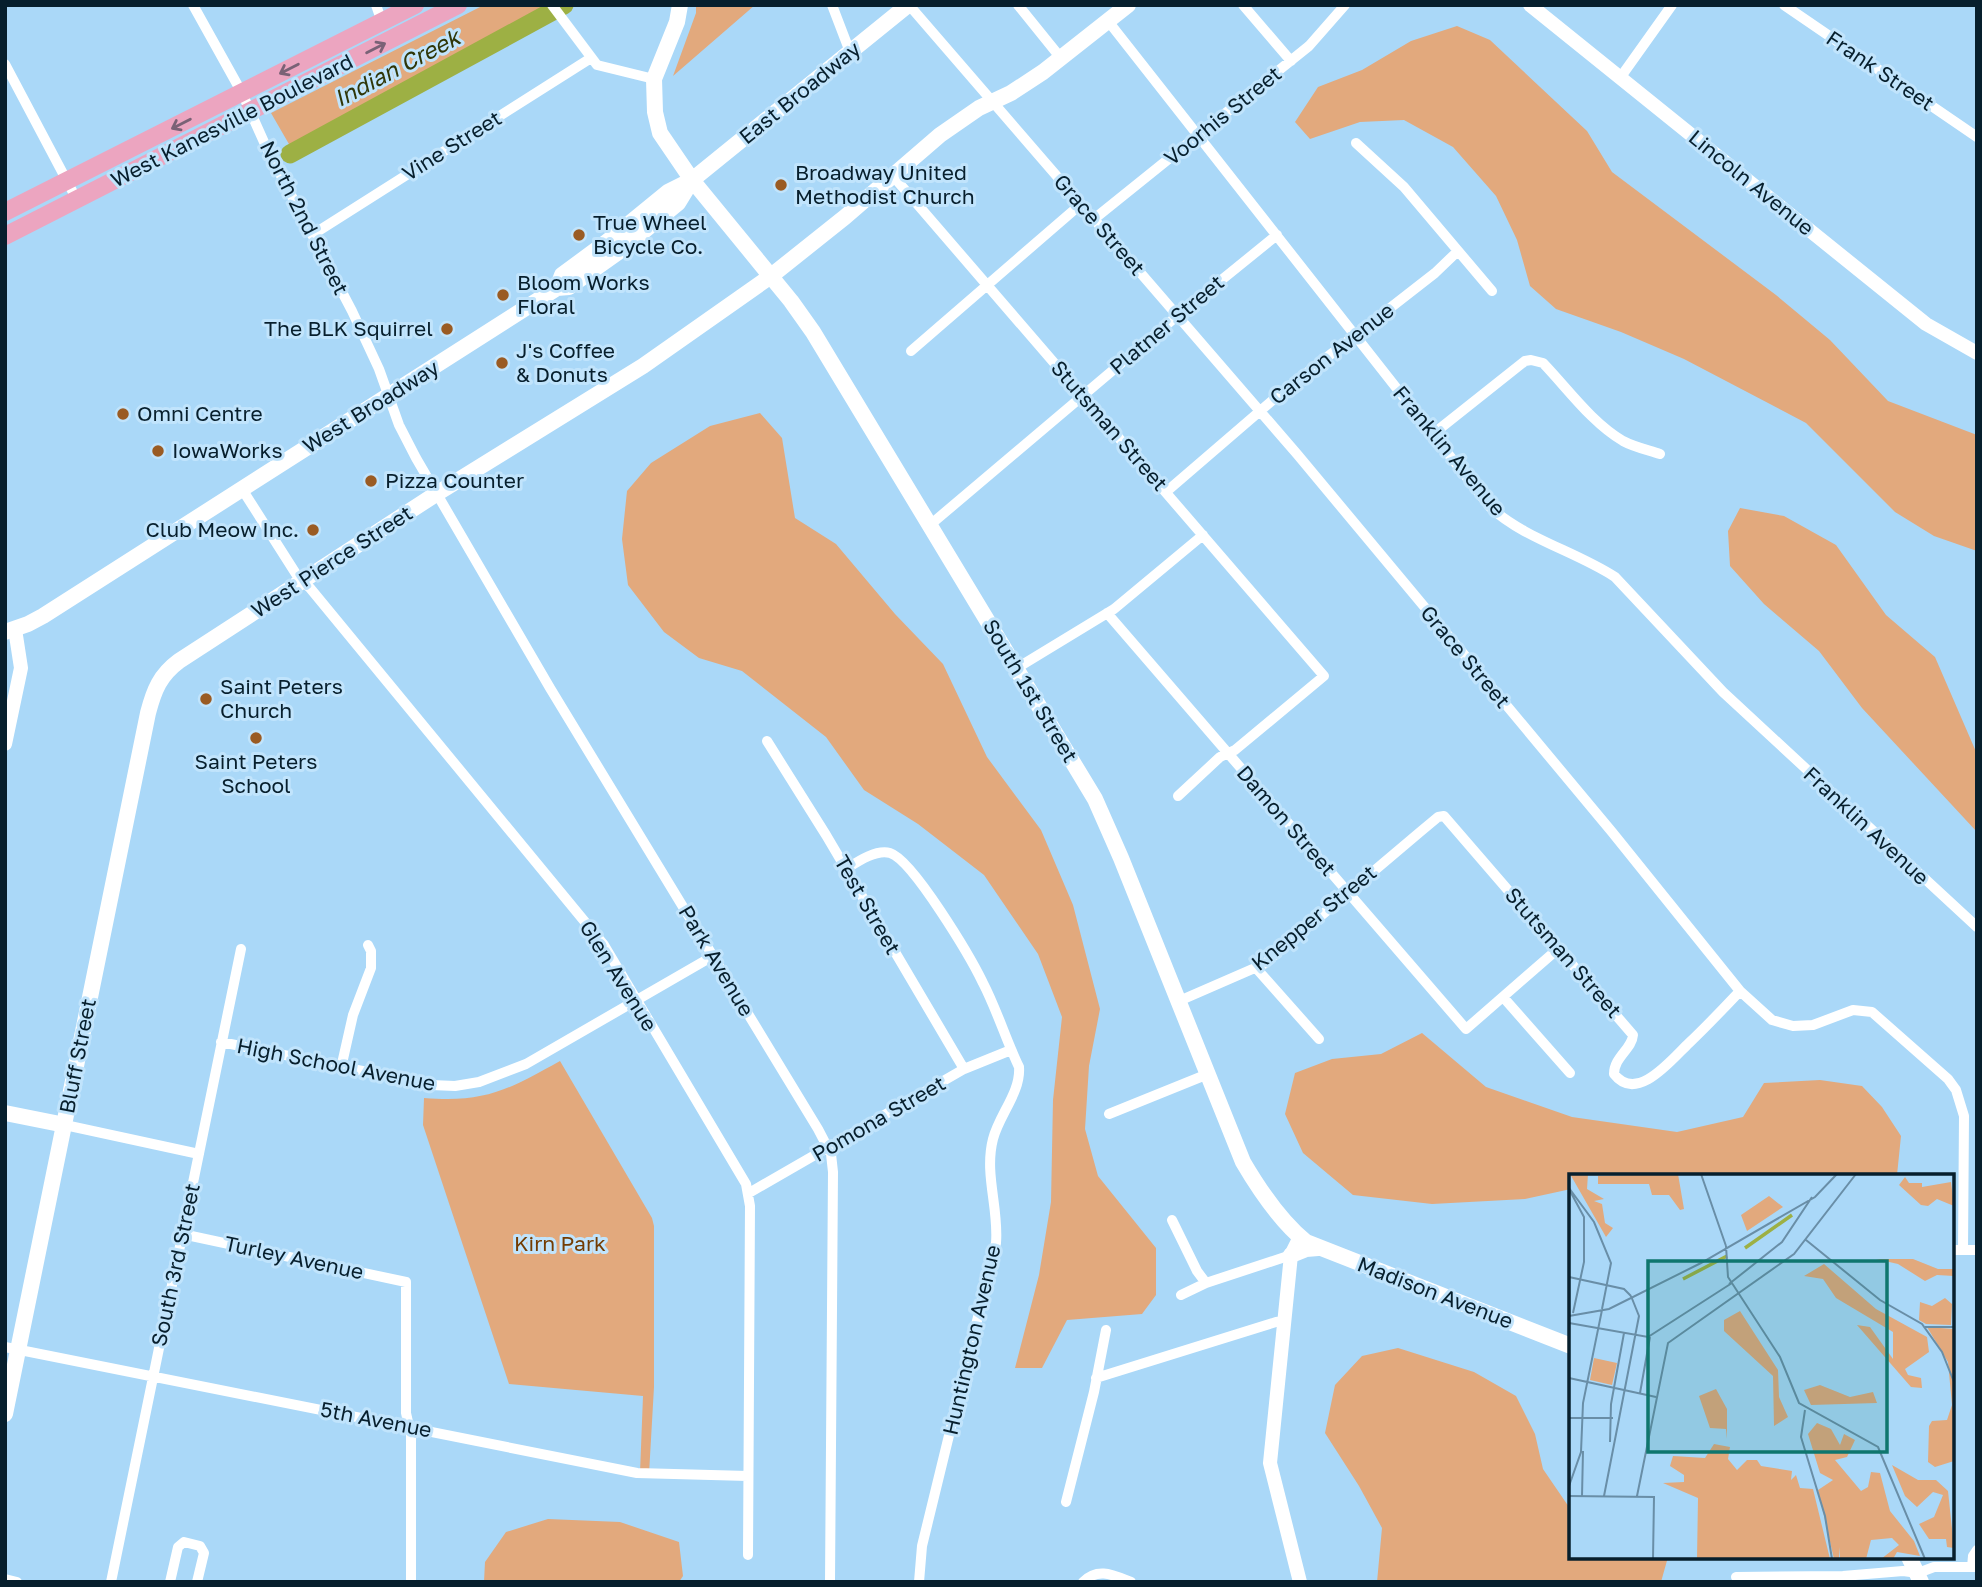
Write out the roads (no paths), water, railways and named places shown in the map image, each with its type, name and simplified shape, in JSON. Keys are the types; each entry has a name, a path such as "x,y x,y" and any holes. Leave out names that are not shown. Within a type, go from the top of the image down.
{"main road":[{"name":"West Kanesville Boulevard","path":"5,212 242,93 379,14 415,5"},
{"name":"West Kanesville Boulevard","path":"5,236 458,5"},
{"path":"654,79 677,22 680,5"},
{"name":"East Broadway","path":"692,180 909,5"},
{"name":"West Pierce Street","path":"152,699 160,678 169,668 436,494 643,366 771,276 940,135 1043,72 1128,5"},
{"name":"South 1st Street","path":"654,79 655,112 660,132 692,180 799,311 821,344 1095,799 1243,1162 1289,1228 1300,1237"},
{"name":"West Broadway","path":"10,630 43,616 557,288 569,287 617,253 678,203 692,180"},
{"name":"Bluff Street","path":"5,1414 12,1348 65,1125 152,699"},
{"path":"5,1113 65,1125"},
{"name":"Madison Avenue","path":"1300,1237 1318,1248 1569,1345"},
{"path":"1291,1255 1318,1248"},
{"path":"1910,1559 1919,1577"}],"street":[{"name":"North 2nd Street","path":"193,5 242,93 352,312 389,396"},
{"path":"832,5 850,52"},
{"name":"Grace Street","path":"909,5 1260,411 1612,832 1740,991 1772,1020 1793,1026 1813,1025 1853,1010 1872,1012 1948,1079 1956,1090 1964,1116 1958,1250"},
{"path":"1018,5 1060,57"},
{"path":"1243,5 1290,61"},
{"name":"Voorhis Street","path":"1094,219 1315,40 1345,5"},
{"name":"Lincoln Avenue","path":"1530,5 1926,324 1977,354"},
{"path":"1620,78 1672,5"},
{"name":"Frank Street","path":"1784,5 1977,137"},
{"path":"554,9 597,65 654,79"},
{"name":"Franklin Avenue","path":"1108,21 1490,507 1502,518 1597,565 1626,586 1723,692 1977,927"},
{"name":"Vine Street","path":"312,234 591,58"},
{"path":"5,64 77,200"},
{"path":"1356,143 1404,187 1492,291"},
{"name":"Stutsman Street","path":"893,176 1324,676 1228,754"},
{"path":"911,351 1081,204"},
{"name":"Platner Street","path":"930,524 1277,235"},
{"name":"Carson Avenue","path":"1166,492 1260,411 1458,251"},
{"path":"1433,434 1525,361 1531,360 1543,363 1598,421 1615,435 1625,442 1660,454"},
{"name":"Park Avenue","path":"389,396 399,425 436,494 828,1148 833,1172 830,1582"},
{"name":"Glen Avenue","path":"242,489 303,582 594,932 741,1175 749,1193 748,1555"},
{"path":"1017,667 1107,613 1203,535"},
{"name":"Damon Street","path":"1107,613 1466,1029 1503,997"},
{"path":"5,744 21,668 10,630"},
{"name":"Test Street","path":"767,741 964,1069"},
{"path":"1178,796 1220,757 1228,754"},
{"name":"Stutsman Street","path":"1438,817 1444,816 1633,1035 1633,1041 1618,1059 1614,1074 1624,1083 1643,1082 1661,1072 1740,991"},
{"name":"Knepper Street","path":"1179,1001 1256,968 1274,956 1438,817"},
{"name":"Huntington Avenue","path":"846,869 854,863 884,852 893,854 902,861 936,906 979,975 1018,1067 1019,1076 996,1129 990,1161 996,1243 922,1546 919,1582"},
{"path":"341,1068 353,1015 372,968 372,951 368,945"},
{"path":"1559,948 1503,997 1570,1073"},
{"name":"South 3rd Street","path":"111,1582 241,949"},
{"name":"High School Avenue","path":"221,1042 431,1085 455,1086 479,1082 494,1079 526,1064 713,957"},
{"path":"1256,968 1318,1039"},
{"name":"Pomona Street","path":"749,1193 964,1069 1011,1051"},
{"path":"1109,1114 1208,1074"},
{"path":"65,1125 199,1154"},
{"path":"1172,1220 1197,1271 1206,1283"},
{"name":"Turley Avenue","path":"182,1234 406,1282 408,1426"},
{"path":"1300,1237 1291,1255 1270,1462 1300,1582"},
{"path":"1958,1250 1977,1250"},
{"path":"1181,1295 1206,1283 1291,1255"},
{"path":"1096,1378 1284,1321"},
{"path":"1066,1502 1106,1330"},
{"name":"5th Avenue","path":"12,1348 636,1473 748,1476"},
{"path":"408,1426 411,1435 411,1582"},
{"path":"170,1582 178,1547 184,1542 200,1546 204,1553 197,1582"},
{"path":"1736,1577 1843,1576 1903,1571 1919,1577 1934,1567 1974,1567 1973,1556 1977,1550"},
{"path":"1083,1582 1092,1574 1098,1573 1131,1582"},
{"path":"5,1579 17,1582"}],"waterway":[{"name":"Indian Creek","path":"290,154 564,5"}],"place":[{"name":"Broadway United Methodist Church","path":"781,185"},
{"name":"True Wheel Bicycle Co.","path":"579,235"},
{"name":"Bloom Works Floral","path":"503,295"},
{"name":"The BLK Squirrel","path":"447,329"},
{"name":"J's Coffee & Donuts","path":"502,363"},
{"name":"Omni Centre","path":"123,414"},
{"name":"IowaWorks","path":"158,451"},
{"name":"Pizza Counter","path":"371,481"},
{"name":"Club Meow Inc.","path":"313,530"},
{"name":"Saint Peters Church","path":"206,699"},
{"name":"Saint Peters School","path":"256,738"}],"park label":[{"name":"Kirn Park","path":"560,1244"}]}
